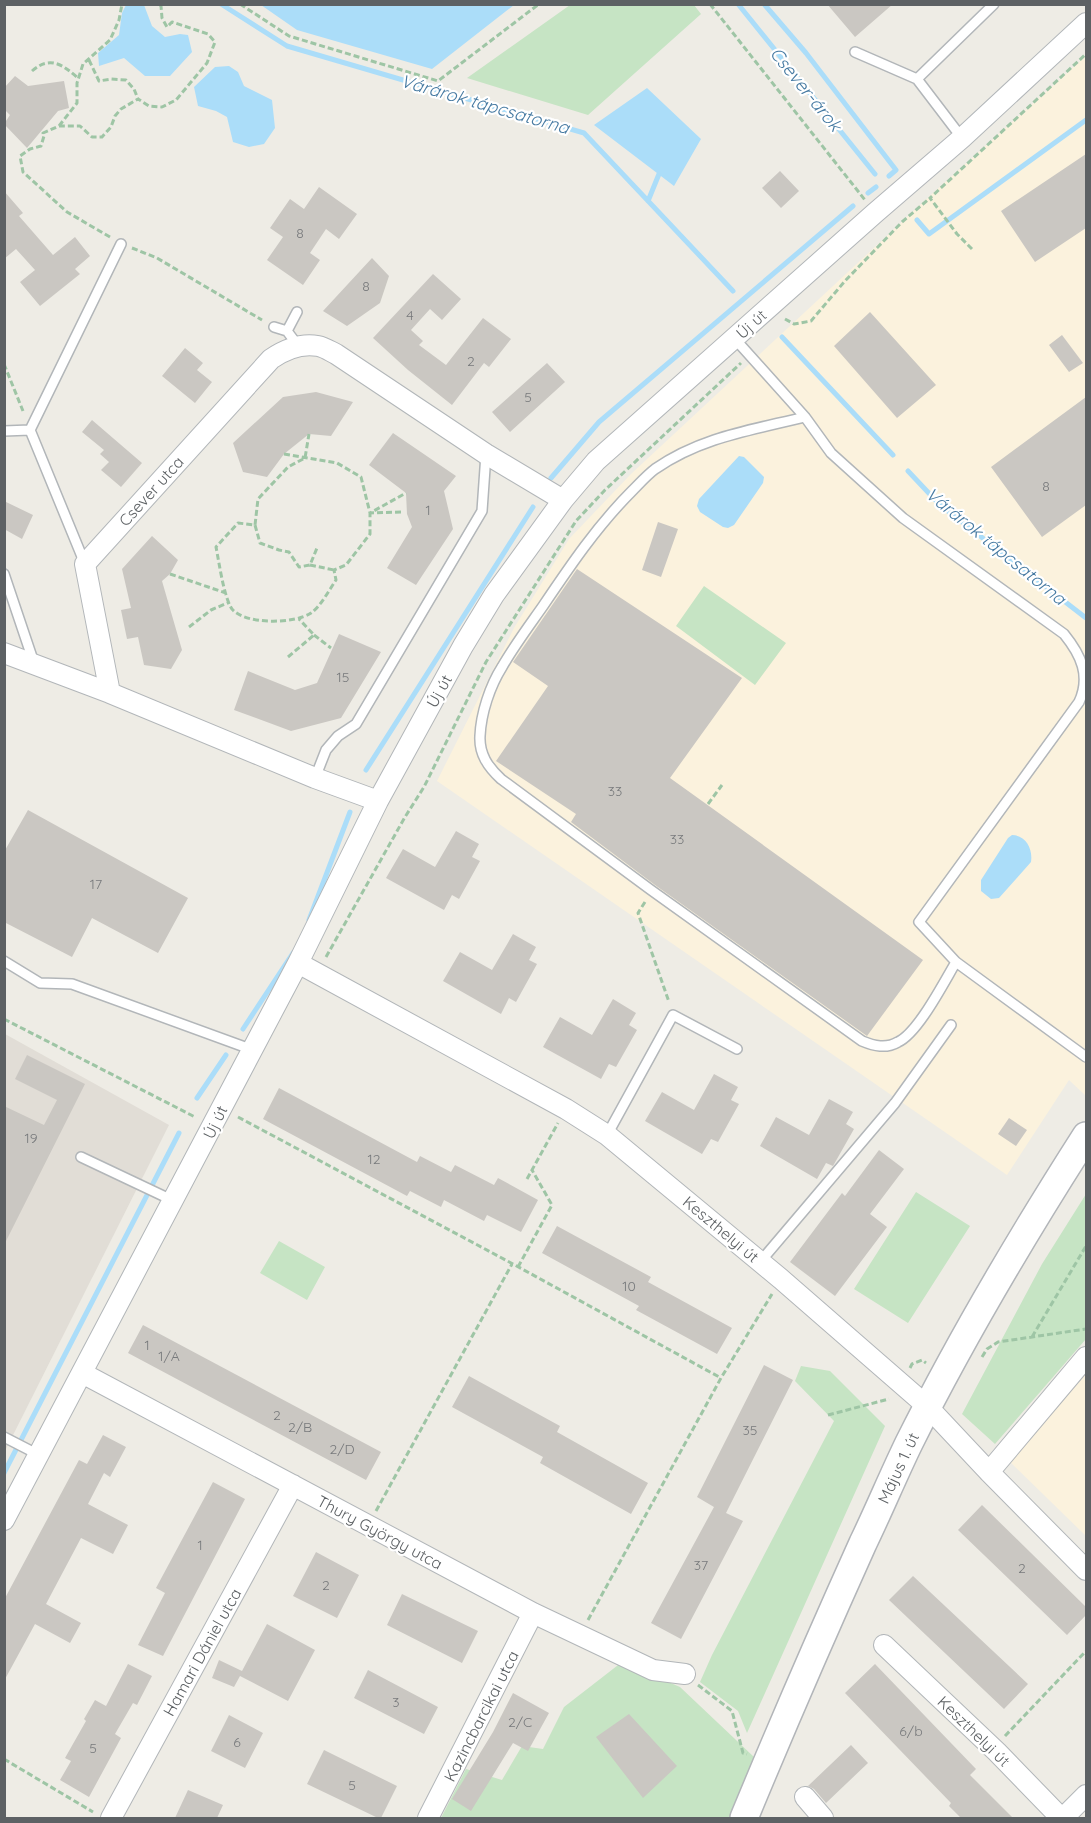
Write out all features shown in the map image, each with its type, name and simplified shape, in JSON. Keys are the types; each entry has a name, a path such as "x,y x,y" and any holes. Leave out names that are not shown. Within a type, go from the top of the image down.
{"main road":[{"name":"Május 1. út","path":"744,1818 831,1614 908,1446 979,1311 1086,1136"}],"street":[{"name":"Új út","path":"4,1520 32,1452 82,1373 253,1050 378,801 463,646 494,595 563,500 596,461 962,138 1086,23"},
{"name":"Csever utca","path":"85,564 271,359 293,339 336,354 486,454 563,500"},
{"path":"85,564 110,693"},
{"path":"4,654 110,693 315,778 378,801"},
{"name":"Keszthelyi út","path":"298,963 566,1109 608,1135 781,1279 928,1407 988,1472 1086,1570"},
{"path":"988,1472 1086,1357"},
{"name":"Thury György utca","path":"82,1373 533,1613 653,1670 685,1674"},
{"name":"Hamari Dániel utca","path":"103,1816 293,1485"},
{"name":"Kazincbarcikai utca","path":"428,1818 533,1613"},
{"name":"Keszthelyi út","path":"884,1645 993,1748 1062,1818 1086,1795"},
{"path":"805,1797 823,1818"}],"lane":[{"path":"916,79 994,4"},
{"path":"855,52 916,79 962,138"},
{"path":"85,564 30,430 121,244"},
{"path":"274,327 293,339 297,312"},
{"path":"735,339 805,417 831,453 903,518 1064,634 1076,648 1081,659 1085,685 1079,702 919,922 956,962 1086,1057"},
{"path":"805,417 736,432 697,445 654,470 621,502 584,547 501,667 486,703 480,739 483,756 489,768 501,780 862,1041 874,1046 885,1046 897,1043 910,1033 956,962"},
{"path":"4,431 30,430"},
{"path":"315,778 326,750 338,736 356,724 482,511 486,454"},
{"path":"4,574 35,666"},
{"path":"4,961 40,983 72,984 253,1050"},
{"path":"608,1135 673,1015 736,1049"},
{"path":"760,1262 895,1104 951,1025"},
{"path":"81,1157 174,1201"},
{"path":"4,1437 32,1452"}],"path":[{"path":"59,126 77,103 78,78 83,64 110,40 119,20 122,4"},
{"path":"88,60 99,81 126,80 134,89 138,99 149,106 162,107 176,100 207,63 215,42 208,34 172,22 167,27 159,4"},
{"path":"240,4 289,36 438,81 539,4"},
{"path":"710,4 875,213"},
{"path":"766,310 794,324 811,321 844,281 902,222 1086,54"},
{"path":"32,72 39,65 55,63 66,68 78,78"},
{"path":"138,99 121,109 115,116 111,127 102,137 92,137 80,126 59,126 43,133 41,146 30,149 20,156 23,172 67,212 121,244 157,258 274,327"},
{"path":"930,198 957,234 972,249"},
{"path":"4,364 30,430"},
{"path":"305,458 309,434"},
{"path":"284,454 337,464 361,477 370,513 370,534 346,565 334,570 310,565 299,567 289,552 260,543 255,525 258,499 288,468 305,458"},
{"path":"370,513 406,493"},
{"path":"370,513 401,513"},
{"path":"255,525 238,523 216,546 231,608 241,616 266,622 299,619 312,612 336,580 334,570"},
{"path":"310,565 317,548"},
{"path":"170,574 226,593"},
{"path":"189,627 211,610 230,602"},
{"path":"299,619 331,648"},
{"path":"288,657 314,635"},
{"path":"708,804 722,785"},
{"path":"651,890 638,913 673,1015"},
{"path":"4,1019 212,1126"},
{"path":"221,1108 721,1378"},
{"path":"527,1179 566,1109"},
{"path":"518,1267 552,1205 532,1170"},
{"path":"1032,1336 1086,1246"},
{"path":"368,1526 513,1264"},
{"path":"580,1635 721,1378 781,1279"},
{"path":"982,1358 987,1349 998,1342 1086,1329"},
{"path":"828,1415 889,1399 912,1364 922,1360 946,1374"},
{"path":"993,1748 1086,1651"},
{"path":"685,1674 732,1712 744,1752 767,1763"},
{"path":"4,1759 103,1816"}],"shaded area":[{"path":"1086,56 1086,1096 1069,1080 1007,1175 437,781 514,628 569,539 631,474 933,193"},
{"path":"5,1034 169,1125 5,1451"},
{"path":"1086,1372 1086,1536 1008,1460"}],"green space":[{"path":"570,5 694,5 701,14 588,115 467,78"},
{"path":"704,586 786,643 755,685 676,626"},
{"path":"916,1192 970,1226 908,1323 854,1289"},
{"path":"1086,1194 1086,1339 995,1444 962,1414 1042,1264"},
{"path":"279,1241 325,1267 307,1300 260,1273"},
{"path":"801,1366 830,1371 885,1426 747,1733 738,1711 700,1682 834,1421 795,1381"},
{"path":"622,1662 680,1687 754,1757 729,1818 441,1818 466,1769 502,1780 522,1746 543,1749 564,1707"}],"water":[{"path":"126,5 144,5 152,26 165,37 188,35 192,52 170,76 145,76 124,58 99,66 98,53 119,35 122,13"},
{"path":"261,5 514,5 432,69 297,30"},
{"path":"229,66 238,72 244,86 272,100 275,128 264,144 249,147 233,142 227,117 198,106 194,87 215,67"},
{"path":"647,88 701,139 674,186 594,125"},
{"path":"739,456 744,457 764,477 763,483 734,525 728,528 700,512 697,506 699,499"},
{"path":"1012,835 1025,840 1031,852 1031,862 999,898 991,899 981,891 981,880"}],"building":[{"path":"827,4 893,4 855,37"},
{"path":"15,76 28,86 64,81 69,108 58,111 27,148 4,124 10,115 4,109 4,88"},
{"path":"1086,154 1086,228 1035,262 1001,211"},
{"path":"780,171 799,191 781,208 762,188"},
{"path":"319,187 357,214 339,239 326,229 310,253 320,260 303,285 267,260 283,237 270,228 290,199 304,209"},
{"path":"4,191 23,213 19,216 53,255 75,237 90,256 75,269 80,274 40,306 20,282 35,270 16,249 4,259"},
{"path":"372,258 389,276 380,303 347,326 323,311"},
{"path":"433,274 461,299 442,320 430,309 411,330 423,341 419,345 446,365 483,318 511,339 489,367 484,363 452,405 373,338"},
{"path":"870,312 936,385 897,418 834,346"},
{"path":"1062,335 1083,363 1069,372 1049,345"},
{"path":"185,348 203,363 197,370 212,382 195,403 162,376"},
{"path":"547,363 565,382 510,432 492,412"},
{"path":"316,392 353,402 331,436 309,434 284,454 267,477 243,472 233,443 283,397"},
{"path":"1086,397 1086,505 1042,537 991,467"},
{"path":"92,420 142,463 121,487 101,470 109,462 100,454 104,450 82,432"},
{"path":"393,433 456,476 444,491 453,529 416,585 387,568 412,527 407,514 406,493 369,465"},
{"path":"4,501 33,515 22,539 4,529"},
{"path":"658,522 678,529 661,577 642,570"},
{"path":"152,536 178,560 170,574 162,581 182,650 171,669 144,665 138,637 127,639 121,610 131,608 122,569"},
{"path":"577,569 742,678 670,778 923,960 867,1036 655,885 571,822 576,814 496,761 548,686 513,662"},
{"path":"339,634 381,652 341,718 291,731 234,710 248,671 295,690 317,683"},
{"path":"28,810 188,898 158,953 92,918 72,957 4,922 4,852"},
{"path":"456,831 479,844 472,857 480,861 459,899 452,895 444,910 386,878 403,849 435,867"},
{"path":"513,934 536,947 529,960 537,964 516,1002 509,998 501,1014 443,981 460,952 492,970"},
{"path":"613,999 636,1013 629,1025 637,1030 616,1067 609,1064 601,1079 543,1047 560,1017 592,1035"},
{"path":"27,1055 85,1084 4,1245 4,1106 44,1125 57,1100 15,1079"},
{"path":"714,1074 738,1087 731,1100 739,1104 718,1142 711,1139 702,1154 645,1121 662,1092 694,1110"},
{"path":"279,1088 417,1162 420,1156 451,1172 455,1165 494,1185 498,1178 538,1200 521,1232 487,1215 484,1221 444,1200 441,1207 410,1191 407,1196 263,1119"},
{"path":"829,1099 853,1112 846,1124 854,1129 833,1166 826,1163 817,1179 760,1146 776,1117 809,1135"},
{"path":"1009,1118 1027,1130 1016,1146 998,1134"},
{"path":"879,1150 904,1169 870,1214 887,1227 835,1296 790,1262 842,1193 845,1196"},
{"path":"557,1226 651,1277 648,1282 732,1328 717,1354 636,1310 639,1306 542,1253"},
{"path":"143,1325 381,1452 366,1480 128,1353"},
{"path":"764,1365 793,1380 726,1513 743,1521 681,1639 651,1623 714,1507 697,1497"},
{"path":"469,1376 560,1426 557,1432 648,1483 631,1514 540,1463 543,1457 452,1407"},
{"path":"103,1435 126,1447 110,1477 104,1473 88,1504 128,1525 113,1554 81,1538 46,1604 81,1623 70,1643 35,1624 4,1681 4,1600 79,1460 87,1464"},
{"path":"213,1482 245,1499 163,1656 138,1645 165,1593 156,1588"},
{"path":"982,1505 1086,1607 1086,1615 1067,1635 958,1530"},
{"path":"316,1552 359,1575 337,1618 293,1596"},
{"path":"913,1576 1028,1684 1004,1709 889,1600"},
{"path":"402,1594 478,1631 462,1663 387,1625"},
{"path":"267,1624 315,1650 288,1701 240,1676 234,1687 212,1678 219,1660 242,1671"},
{"path":"128,1664 152,1676 137,1705 133,1703 115,1734 121,1738 89,1797 60,1780 71,1761 65,1758 95,1700 106,1706"},
{"path":"875,1664 976,1769 970,1775 1013,1818 961,1818 949,1806 951,1803 845,1693"},
{"path":"368,1670 438,1707 424,1734 354,1698"},
{"path":"513,1693 549,1713 528,1751 513,1743 471,1811 452,1799 493,1732"},
{"path":"629,1714 677,1766 643,1798 596,1737"},
{"path":"229,1715 263,1733 245,1768 211,1751"},
{"path":"851,1745 868,1763 826,1803 814,1789 808,1786"},
{"path":"324,1750 397,1786 381,1818 307,1784"},
{"path":"188,1790 223,1805 217,1818 175,1818"}],"waterway":[{"name":"Várárok tápcsatorna","path":"221,4 287,46 584,133 733,291"},
{"name":"Csever-árok","path":"738,4 875,174"},
{"path":"764,4 806,53 896,170 889,176"},
{"path":"917,220 929,234 1086,120"},
{"path":"648,201 659,174"},
{"path":"868,193 876,187"},
{"path":"551,478 599,422 853,206"},
{"name":"Várárok tápcsatorna","path":"782,337 893,455"},
{"name":"Várárok tápcsatorna","path":"908,471 940,505 1086,618"},
{"path":"366,770 533,507"},
{"path":"309,920 350,812"},
{"path":"243,1029 293,953"},
{"path":"197,1098 226,1055"},
{"path":"4,1473 179,1133"}]}
